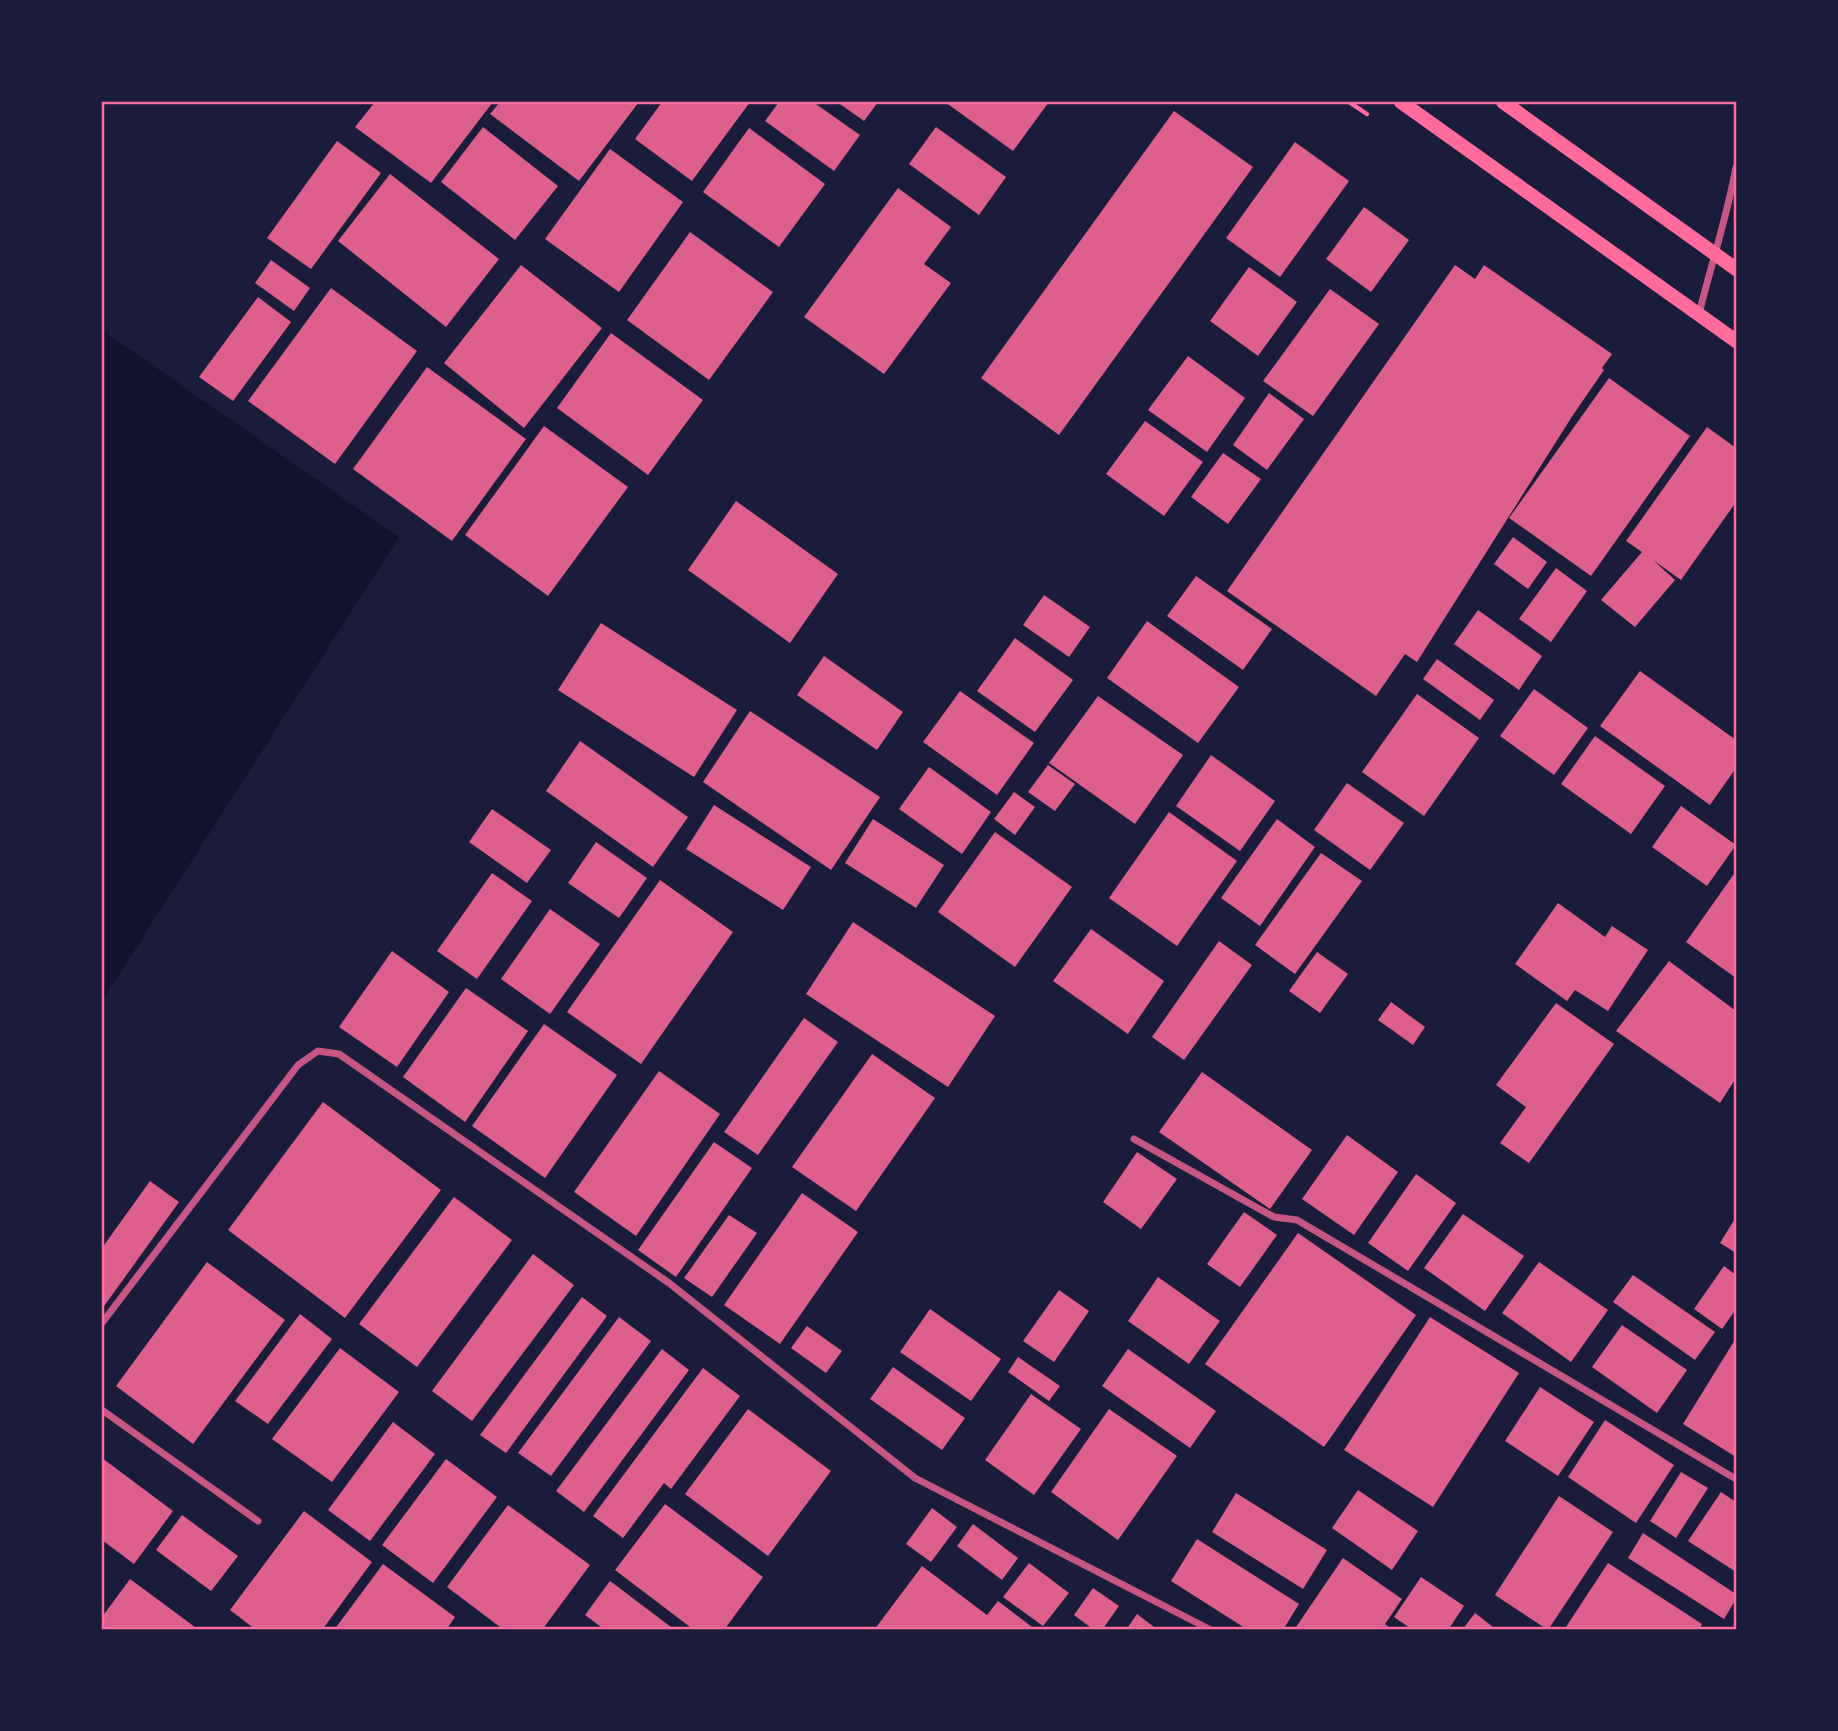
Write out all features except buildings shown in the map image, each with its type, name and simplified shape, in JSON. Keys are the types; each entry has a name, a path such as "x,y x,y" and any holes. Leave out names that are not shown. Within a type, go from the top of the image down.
{"main road":[{"path":"1401,102 1737,341"},
{"path":"1503,102 1737,269"}],"street":[{"path":"1699,314 1714,253 1729,208 1737,167"},
{"path":"102,1323 298,1065 318,1051 339,1054 669,1283 915,1478 1211,1629"},
{"path":"1134,1139 1275,1217 1297,1220 1737,1479"},
{"path":"102,1410 258,1521"}],"shaded area":[{"path":"102,330 399,537 102,1001"}]}
